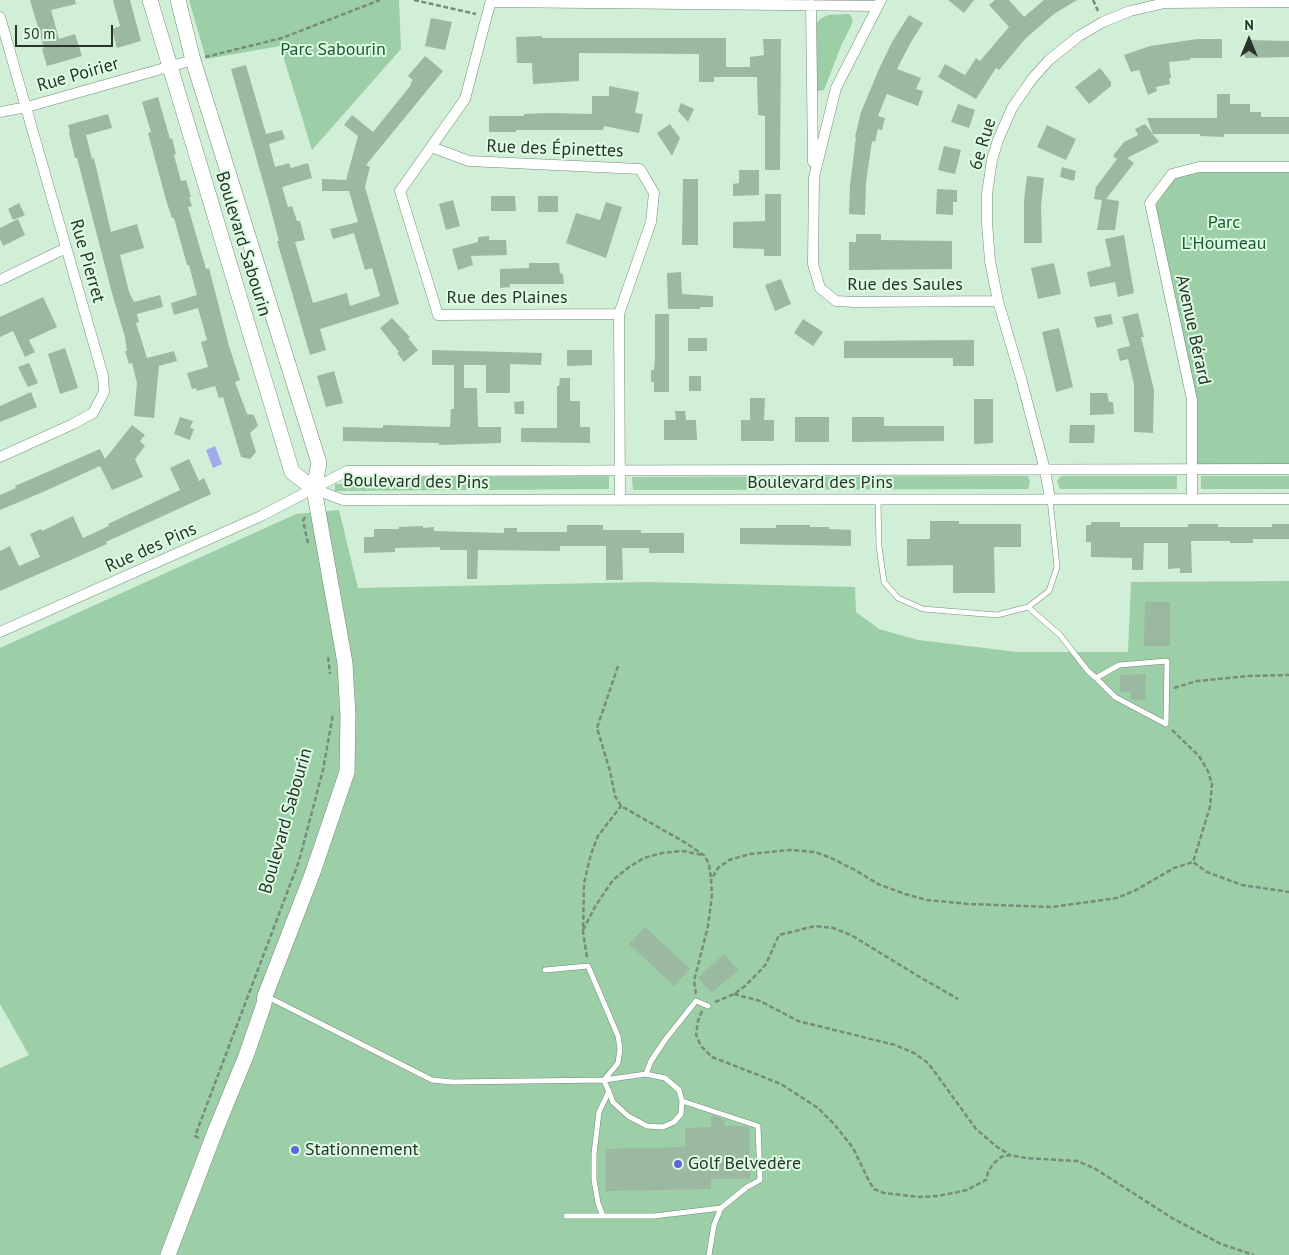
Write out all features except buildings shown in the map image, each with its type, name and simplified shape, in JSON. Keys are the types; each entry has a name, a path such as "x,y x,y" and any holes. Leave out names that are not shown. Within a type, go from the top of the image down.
{"street":[{"name":"Boulevard Sabourin","path":"150,0 292,472 314,489"},
{"name":"Boulevard Sabourin","path":"168,1255 246,1056 265,996 313,872 346,772 348,716 345,664 314,489 319,463 193,60 178,0"},
{"name":"Rue des Plaines","path":"491,1 466,100 400,191 438,315 619,314"},
{"path":"491,1 811,5 879,3"},
{"name":"6e Rue","path":"1050,499 1045,470 998,301 990,261 987,194 992,160 998,140 1012,108 1032,79 1049,60 1079,36 1103,22 1130,11 1165,3 1289,2"},
{"name":"Rue des Saules","path":"879,3 836,88 814,177 813,264 820,288 836,301 998,301"},
{"path":"811,5 814,177"},
{"name":"Rue Pierret","path":"0,17 103,376 104,392 93,413 0,457"},
{"name":"Rue Poirier","path":"0,112 27,107 193,60"},
{"name":"Rue des Épinettes","path":"431,147 469,161 640,168 654,193 651,222 619,314 620,500"},
{"name":"Avenue Bérard","path":"1192,499 1192,400 1150,203 1172,174 1199,167 1289,167"},
{"path":"0,280 66,248"},
{"name":"Boulevard des Pins","path":"314,489 347,471 1289,469"},
{"name":"Boulevard des Pins","path":"314,489 343,500 1289,499"},
{"name":"Rue des Pins","path":"0,632 262,516 314,489"}],"lane":[{"path":"878,499 879,546 884,582 898,598 924,609 997,615 1028,607 1049,591 1056,567 1050,499"},
{"path":"1028,607 1060,635 1096,678 1115,697 1166,724 1167,661 1119,665 1096,678"},
{"path":"545,970 588,966 618,1036 620,1050 618,1063 604,1080"},
{"path":"265,996 432,1080 452,1082 604,1080 646,1074 665,1078 679,1090 682,1101 681,1114 674,1122 663,1127 647,1126 628,1116 613,1102 604,1080"},
{"path":"646,1074 651,1061 665,1040 696,1001 708,1006"},
{"path":"603,1216 598,1203 594,1180 594,1154 599,1112 609,1092"},
{"path":"682,1101 758,1126 760,1180 746,1187 721,1208 714,1225 709,1255"},
{"path":"566,1216 654,1216 721,1208"}],"path":[{"path":"193,60 282,38 380,0"},
{"path":"414,0 487,16"},
{"path":"306,513 304,521 309,548"},
{"path":"328,650 331,678"},
{"path":"618,666 597,728 615,796 621,806 686,842 705,856 709,865 712,895 708,926 694,981 696,1001"},
{"path":"1166,693 1177,686 1197,681 1247,676 1289,675"},
{"name":"Boulevard Sabourin","path":"210,1144 195,1136 298,861 323,770 334,707"},
{"path":"1166,724 1199,756 1208,771 1212,784 1210,807 1193,862"},
{"path":"588,966 582,932 584,883 591,854 598,836 621,806"},
{"path":"711,880 718,868 729,860 750,854 790,850 815,852 855,870 878,884 927,900 969,904 1052,907 1117,898 1136,890 1174,868 1193,862"},
{"path":"582,932 613,880 629,867 644,858 662,853 683,852 705,856"},
{"path":"1193,862 1207,872 1242,885 1289,892"},
{"path":"958,999 852,935 823,926 815,926 779,935 766,964 745,986 702,1011 696,1035 701,1046 712,1057 781,1084 818,1108 853,1148 874,1189 884,1194 920,1197 938,1196 967,1190 986,1180 993,1164 1001,1157 1009,1155"},
{"path":"734,994 760,1001 798,1021 894,1045 914,1053 928,1063 976,1128 1009,1155 1077,1161 1094,1168 1172,1218 1221,1244 1254,1255"}],"green space":[{"name":"Parc Sabourin","path":"189,0 399,0 401,49 312,150 280,46 206,59"},
{"path":"849,14 853,20 852,24 841,46 824,90 817,91 815,29 817,23 828,15"},
{"name":"Parc L'Houmeau","path":"1289,167 1289,469 1191,470 1192,400 1150,203 1172,174"},
{"path":"609,476 609,489 335,491 335,484 361,484 376,477"},
{"path":"1028,476 1030,482 1028,489 633,490 632,477"},
{"path":"1061,476 1177,476 1177,489 1060,489 1057,481"},
{"path":"1201,476 1289,476 1289,489 1201,489"},
{"path":"339,510 358,588 648,582 855,587 856,612 879,629 918,640 1018,652 1128,652 1131,582 1289,581 1289,1255 0,1255 0,1068 29,1055 0,1004 0,648 296,514"}],"water":[{"path":"215,446 222,464 213,468 206,450"}],"place":[{"name":"Stationnement","path":"295,1150"},
{"name":"Golf Belvedère","path":"678,1164"}]}
